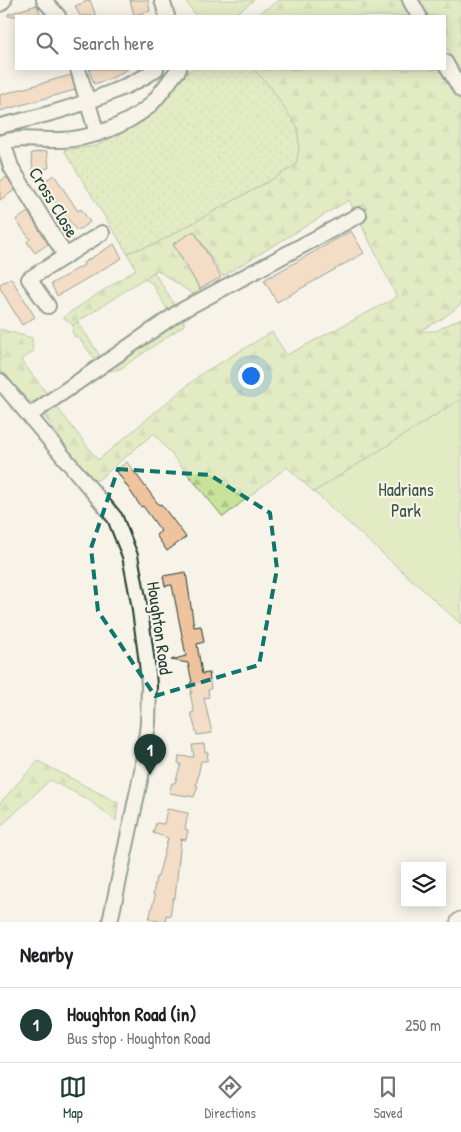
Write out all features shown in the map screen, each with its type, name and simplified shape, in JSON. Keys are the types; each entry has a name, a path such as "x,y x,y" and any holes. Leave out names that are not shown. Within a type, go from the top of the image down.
{"street":[{"path":"0,4 4,0"},
{"path":"44,0 57,15"},
{"path":"162,0 167,15"},
{"path":"410,0 418,15"},
{"path":"446,64 461,90"},
{"path":"78,70 97,134"},
{"path":"0,126 41,117 88,102 134,83 154,70"},
{"path":"2,142 24,138 62,140 97,134 116,126 148,107 178,70"},
{"path":"41,117 45,140"},
{"name":"Cross Close","path":"2,142 6,170 65,255"},
{"path":"30,415 179,312 359,215"},
{"path":"48,306 29,279 65,255 102,234"},
{"name":"Houghton Road","path":"0,381 115,518 130,556 139,603 148,677 148,723 142,771 110,922"}],"highlighted area":[{"path":"118,469 210,475 270,513 277,569 259,665 155,696 98,611 91,548"}],"green space":[{"path":"185,0 254,0 234,15 195,15"},
{"path":"280,0 405,0 413,15 259,15"},
{"path":"419,0 461,0 461,75 446,47 446,15 427,15"},
{"path":"190,70 255,70 271,88 298,128 299,149 296,165 155,244 127,253 64,150 96,146 149,117"},
{"path":"255,70 445,70 461,101 461,304 442,319 419,331 436,331 461,318 461,399 314,492 287,467 223,517 154,433 98,480 89,478 43,414 53,402 98,460 201,374 272,332 287,355 397,297 349,200 223,276 194,231 173,244 200,289 193,294 157,270 73,325 63,317 136,269 127,253 155,244 296,165 299,149 298,128 271,88"},
{"path":"154,272 175,306 171,311 167,309 152,283 144,279"},
{"path":"180,320 184,320 183,326 120,369 110,371 103,369"},
{"path":"78,322 100,356 94,358 78,337 75,337 72,331 73,325"},
{"path":"0,329 32,338 33,352 21,360 48,395 38,402 26,401 0,373"},
{"name":"Hadrians Park","path":"461,399 461,624 314,492"},
{"path":"38,761 118,803 116,821 89,800 50,780 0,827 0,803"}],"building":[{"path":"90,0 96,15 80,15 75,6"},
{"path":"130,0 148,0 150,11 134,15"},
{"path":"37,5 41,15 8,16 8,14"},
{"path":"89,70 126,70 112,78 94,84"},
{"path":"71,75 75,90 0,111 0,95"},
{"path":"47,151 49,168 33,170 31,153"},
{"path":"54,175 78,211 81,209 90,222 77,231 43,182"},
{"path":"7,177 15,190 0,200 0,181"},
{"path":"28,212 48,244 35,253 27,242 30,239 16,220"},
{"path":"194,231 221,277 200,289 173,244"},
{"path":"351,231 364,253 277,302 264,280"},
{"path":"114,244 122,258 57,296 51,284 84,265 83,263"},
{"path":"11,278 35,317 22,325 0,288 0,284"},
{"path":"127,462 186,537 167,551 156,535 161,531 143,506 141,507 116,470"},
{"path":"186,572 194,627 201,626 204,642 197,644 202,674 209,673 211,689 208,690 209,697 204,698 212,733 197,735 191,713 194,712 190,693 192,693 190,683 192,682 188,663 171,660 186,656 172,585 165,586 163,576"},
{"path":"204,744 205,752 208,752 207,761 201,761 196,786 198,786 194,797 169,793 172,783 175,783 181,764 178,763 179,756 194,757 192,745"},
{"path":"167,809 188,813 185,829 188,830 186,840 181,839 175,898 173,898 170,916 166,915 165,922 163,922 149,919 155,896 153,895 156,877 158,877 168,838 153,833 156,823 164,824"}],"place":[{"name":"Houghton Road (in)","path":"150,775"}]}
